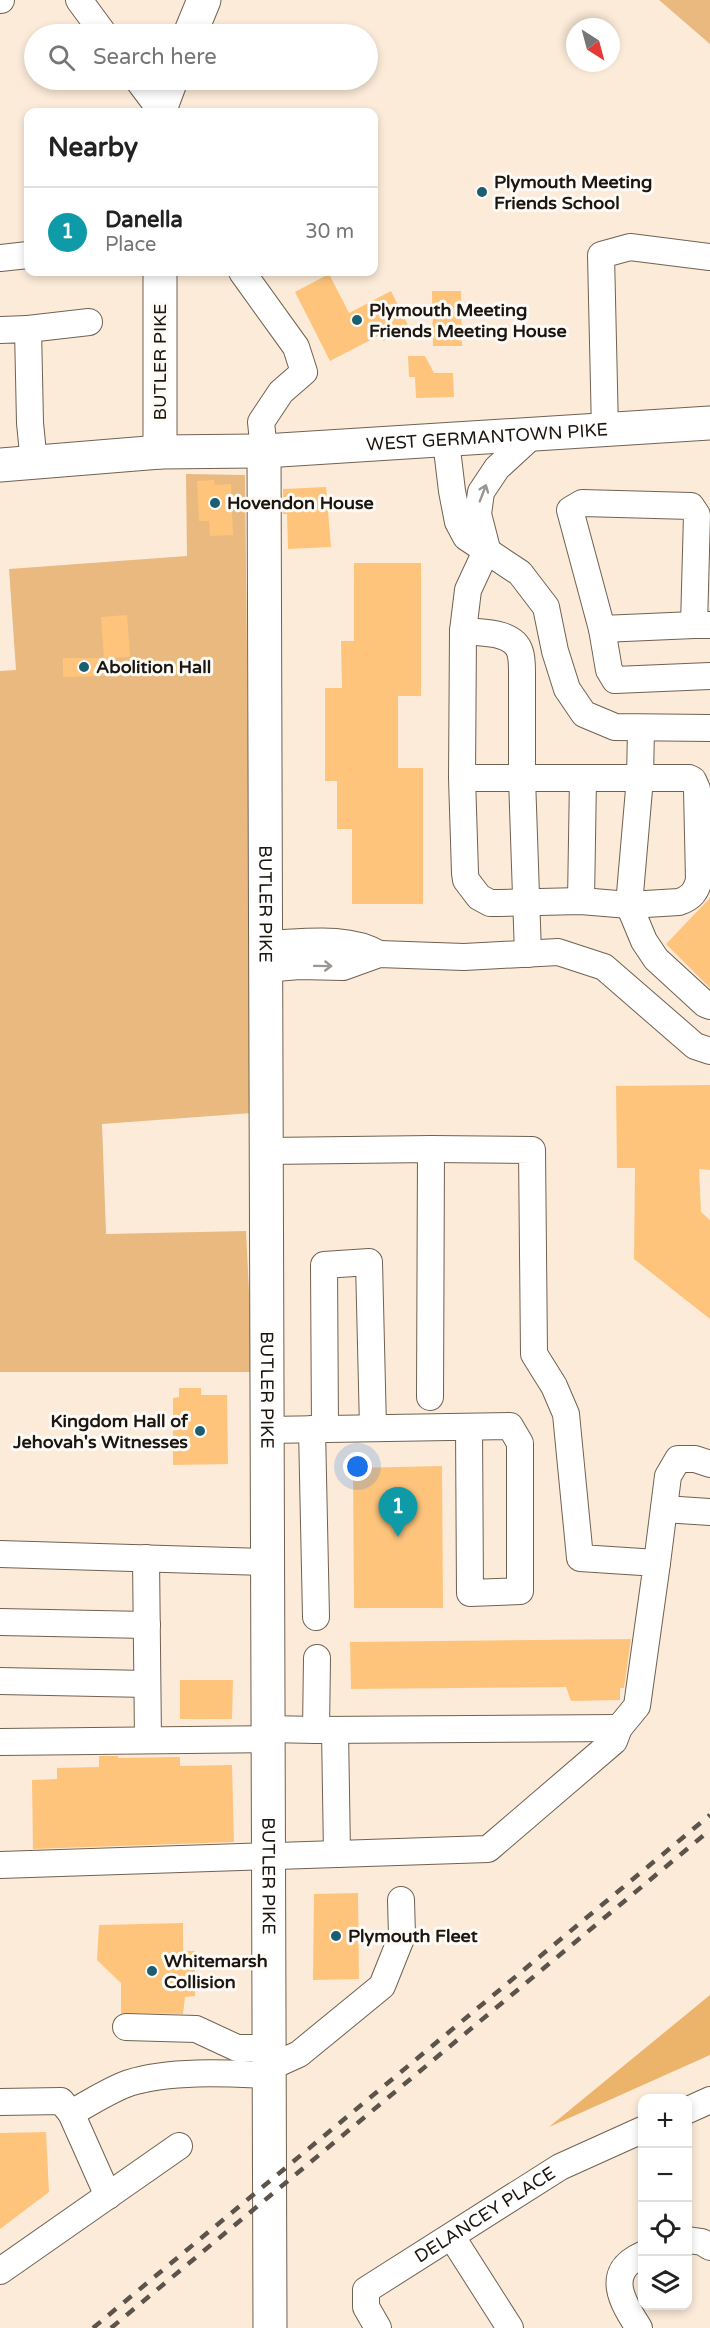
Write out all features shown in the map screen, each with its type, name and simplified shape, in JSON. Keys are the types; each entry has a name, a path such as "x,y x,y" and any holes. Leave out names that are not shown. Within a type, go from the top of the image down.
{"main road":[{"path":"194,24 204,0"},
{"name":"BUTLER PIKE","path":"159,276 160,452"},
{"name":"WEST GERMANTOWN PIKE","path":"0,465 160,452 264,451 710,423"},
{"name":"BUTLER PIKE","path":"264,451 270,2328"}],"street":[{"path":"79,0 97,24"},
{"path":"150,90 163,100"},
{"path":"605,430 601,255 630,247 710,257"},
{"path":"0,258 24,255"},
{"path":"245,276 296,347 304,372 281,392 261,422 264,451"},
{"path":"0,330 90,322"},
{"path":"28,329 30,423 34,463"},
{"path":"462,778 689,778 696,785 699,880 697,890 685,900 629,905 581,901 489,903 479,897 466,880 462,778 463,631 468,590 487,549 478,514 481,492 497,468 533,435"},
{"path":"446,441 458,522 466,537 520,573 546,607 555,651 567,689 584,714 615,727 710,728"},
{"path":"602,629 702,625 697,514 691,506 582,503 570,510 602,629 609,670 615,680 710,676"},
{"path":"463,631 493,634 510,639 520,650 528,954"},
{"path":"641,729 640,778 629,905 644,941 656,959 698,998 710,1006"},
{"path":"581,901 583,778"},
{"path":"265,956 335,942 366,946 379,954 464,957 558,952 604,967 695,1047 710,1051"},
{"path":"430,1397 431,1149"},
{"path":"266,1151 532,1150 534,1354 554,1386 566,1414 580,1558 657,1563"},
{"path":"316,1617 318,1429 324,1265 369,1262 373,1428"},
{"path":"267,1430 510,1426 520,1443 520,1592 470,1593 469,1427"},
{"path":"0,1866 488,1849 615,1741 620,1728 637,1706 668,1476 678,1459 695,1459 710,1464"},
{"path":"664,1509 710,1512"},
{"path":"0,1554 267,1562"},
{"path":"146,1558 148,1740"},
{"path":"0,1622 147,1624"},
{"path":"317,1658 337,1854"},
{"path":"0,1681 147,1684"},
{"path":"0,1742 148,1740 326,1730 620,1728"},
{"path":"71,2113 114,2090 144,2079 223,2073 269,2064 299,2054 382,1986 402,1935 401,1900"},
{"path":"126,2027 196,2029 269,2064"},
{"path":"692,2108 710,2100"},
{"path":"0,2102 61,2101 71,2113 108,2196"},
{"name":"DELANCEY PLACE","path":"378,2328 366,2307 366,2290 560,2167 638,2132"},
{"path":"0,2271 179,2146"},
{"path":"452,2237 510,2328"},
{"path":"692,2241 702,2242 710,2247"},
{"path":"639,2328 623,2303 619,2285 625,2267 640,2256"}],"shaded area":[{"path":"659,0 710,0 710,44"},
{"path":"186,474 245,475 252,1113 102,1124 106,1234 246,1231 253,1372 0,1372 0,671 16,670 9,569 187,556"},
{"path":"710,1995 710,2055 549,2127"}],"building":[{"name":"Plymouth Meeting Friends Meeting House","path":"325,276 330,276 349,313 391,291 409,327 383,341 380,335 330,361 295,292"},
{"path":"432,291 461,291 462,346 433,346"},
{"path":"408,356 425,356 434,373 453,373 454,397 416,398 415,377 409,377"},
{"name":"Hovendon House","path":"214,480 215,485 231,484 233,535 210,536 209,521 199,521 197,481"},
{"path":"326,487 331,547 288,549 287,514 283,514 283,489"},
{"path":"354,563 421,563 421,696 398,696 398,768 423,768 423,904 352,904 352,829 337,829 337,781 325,781 325,688 342,688 341,641 354,641"},
{"path":"127,615 130,657 104,658 101,617"},
{"name":"Abolition Hall","path":"63,658 104,658 104,676 63,677"},
{"path":"710,898 710,988 666,944"},
{"path":"710,1085 710,1170 699,1169 701,1212 710,1220 710,1319 634,1259 635,1168 617,1168 616,1086"},
{"name":"Kingdom Hall of Jehovah's Witnesses","path":"179,1388 201,1388 201,1395 227,1395 228,1464 173,1465 173,1398 179,1397"},
{"path":"442,1466 443,1608 354,1608 353,1468"},
{"path":"631,1639 624,1688 620,1688 620,1700 571,1701 566,1687 351,1689 350,1642"},
{"path":"180,1680 233,1680 232,1719 180,1719"},
{"path":"99,1756 180,1757 180,1766 232,1765 234,1842 33,1849 32,1780 57,1779 57,1768 99,1767"},
{"name":"Plymouth Fleet","path":"358,1893 359,1979 313,1980 314,1894"},
{"name":"Whitemarsh Collision","path":"183,1923 183,1951 195,1951 195,1996 185,1997 183,2014 121,2013 121,1983 97,1960 99,1925"},
{"path":"46,2132 49,2192 0,2229 0,2133"}],"railway":[{"path":"93,2328 710,1815"},
{"path":"111,2328 710,1830"}],"place":[{"name":"Plymouth Meeting Friends School","path":"482,192"},
{"name":"Plymouth Meeting Friends Meeting House","path":"357,320"},
{"name":"Hovendon House","path":"215,503"},
{"name":"Abolition Hall","path":"84,667"},
{"name":"Kingdom Hall of Jehovah's Witnesses","path":"200,1431"},
{"name":"Danella","path":"398,1537"},
{"name":"Plymouth Fleet","path":"336,1936"},
{"name":"Whitemarsh Collision","path":"152,1971"}]}
